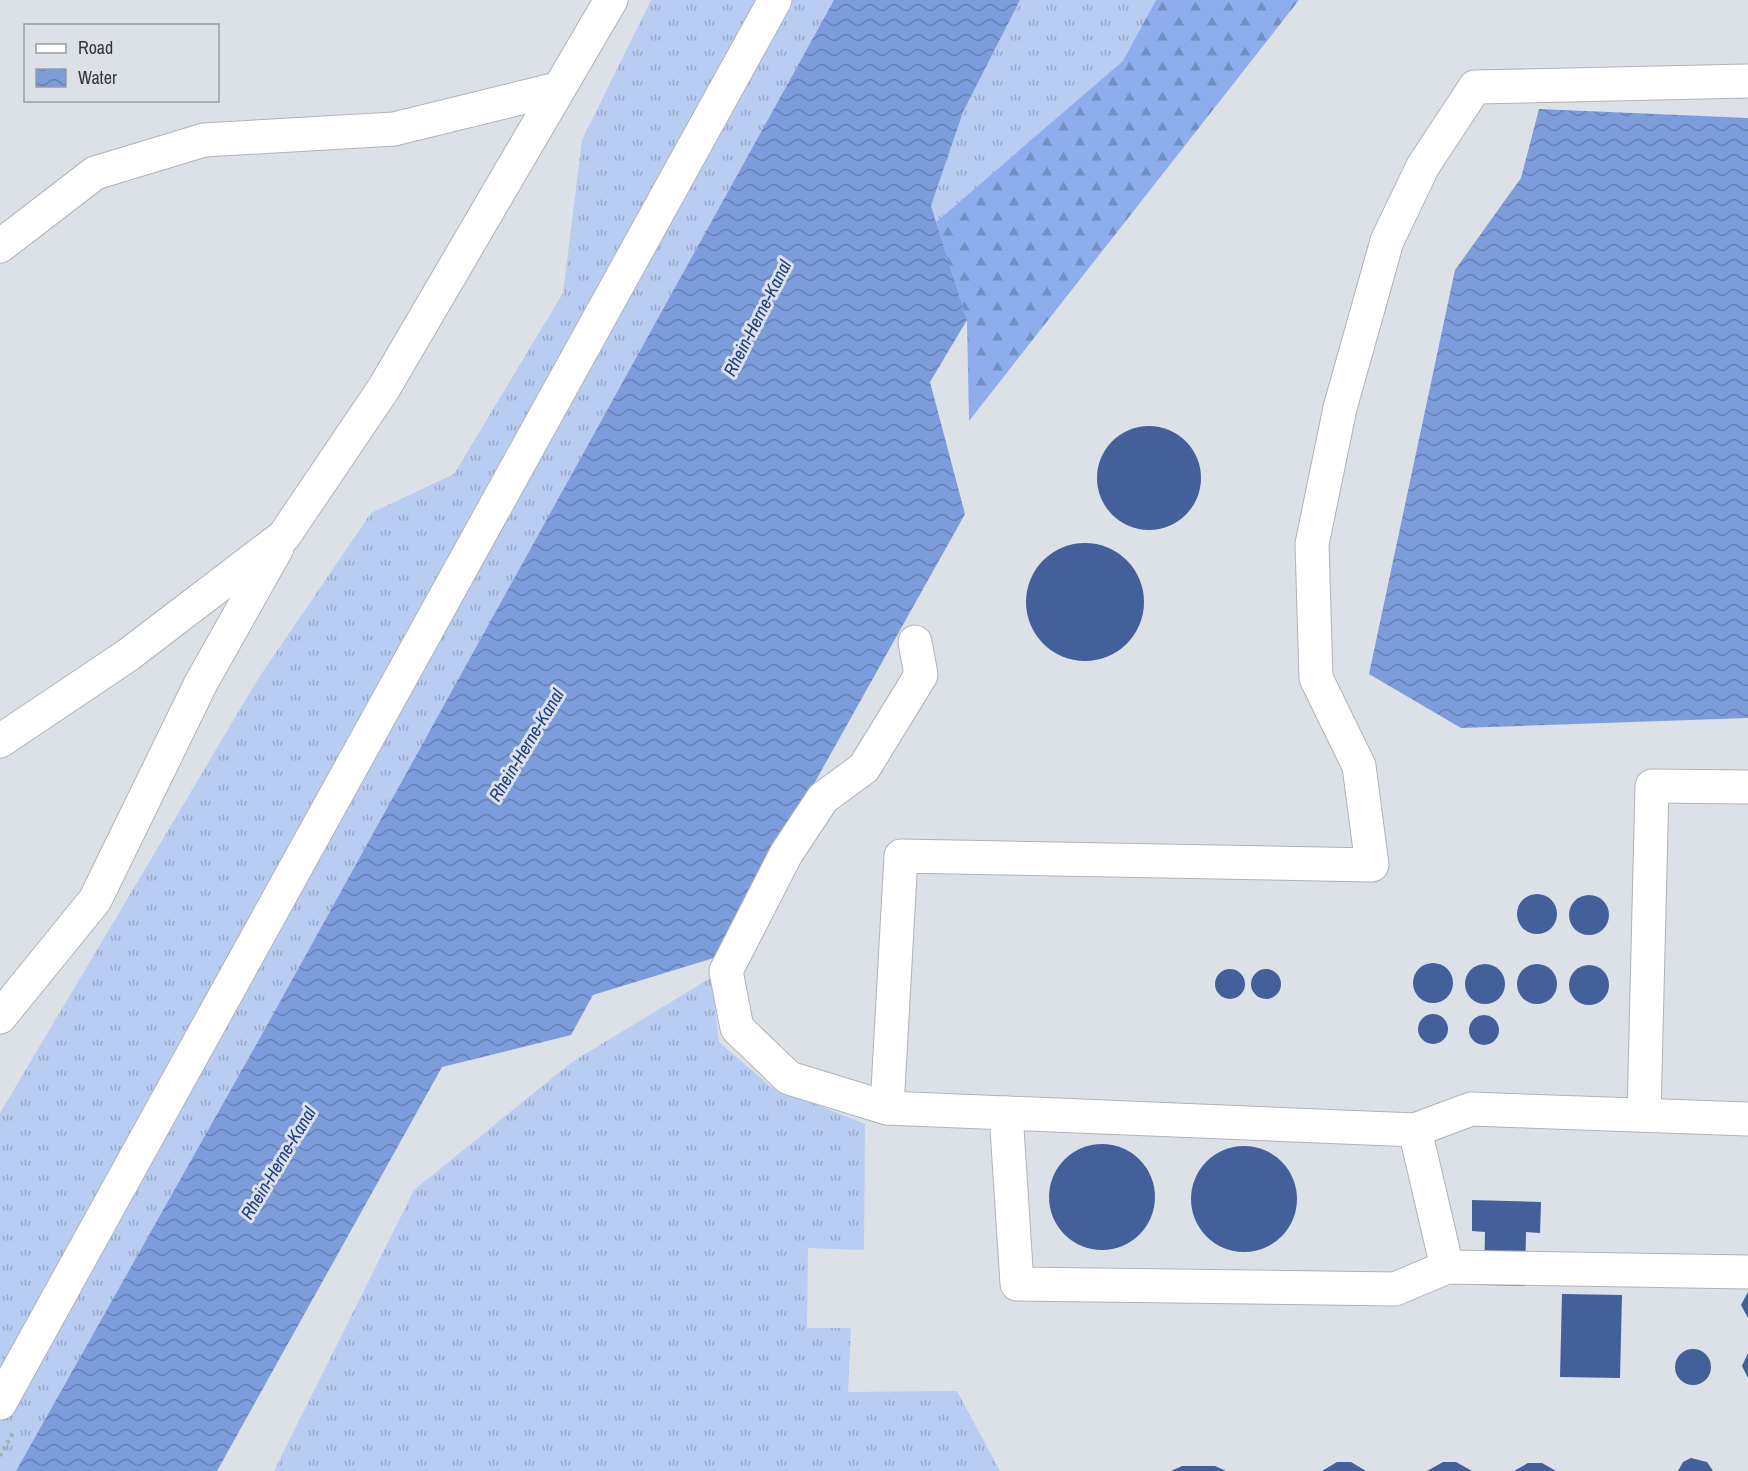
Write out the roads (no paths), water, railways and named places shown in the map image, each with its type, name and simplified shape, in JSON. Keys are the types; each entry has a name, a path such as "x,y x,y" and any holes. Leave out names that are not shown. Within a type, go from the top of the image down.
{"lane":[{"path":"0,1017 95,900 201,682 284,536 384,388 611,0"},
{"path":"0,1403 775,0"},
{"path":"887,1108 901,856 1372,865 1359,766 1316,678 1312,544 1340,408 1387,241 1423,166 1475,87 1748,81"},
{"path":"0,246 95,173 204,140 394,129 557,89"},
{"path":"0,741 128,654 284,536"},
{"path":"915,642 921,675 864,768 823,798 786,854 726,971 737,1028 789,1078 887,1108 1415,1130 1471,1109 1748,1119"},
{"path":"1644,1115 1652,786 1748,787"},
{"path":"1006,1113 1017,1284 1395,1289 1447,1267 1748,1272"},
{"path":"1415,1130 1447,1267"}],"water":[{"name":"Rhein-Herne-Kanal","path":"834,0 1020,0 963,112 931,206 967,320 930,382 965,514 717,957 593,995 571,1035 442,1067 217,1471 16,1471 256,1045"},
{"path":"1539,109 1748,118 1748,718 1461,728 1369,674 1455,270 1521,178"}]}
